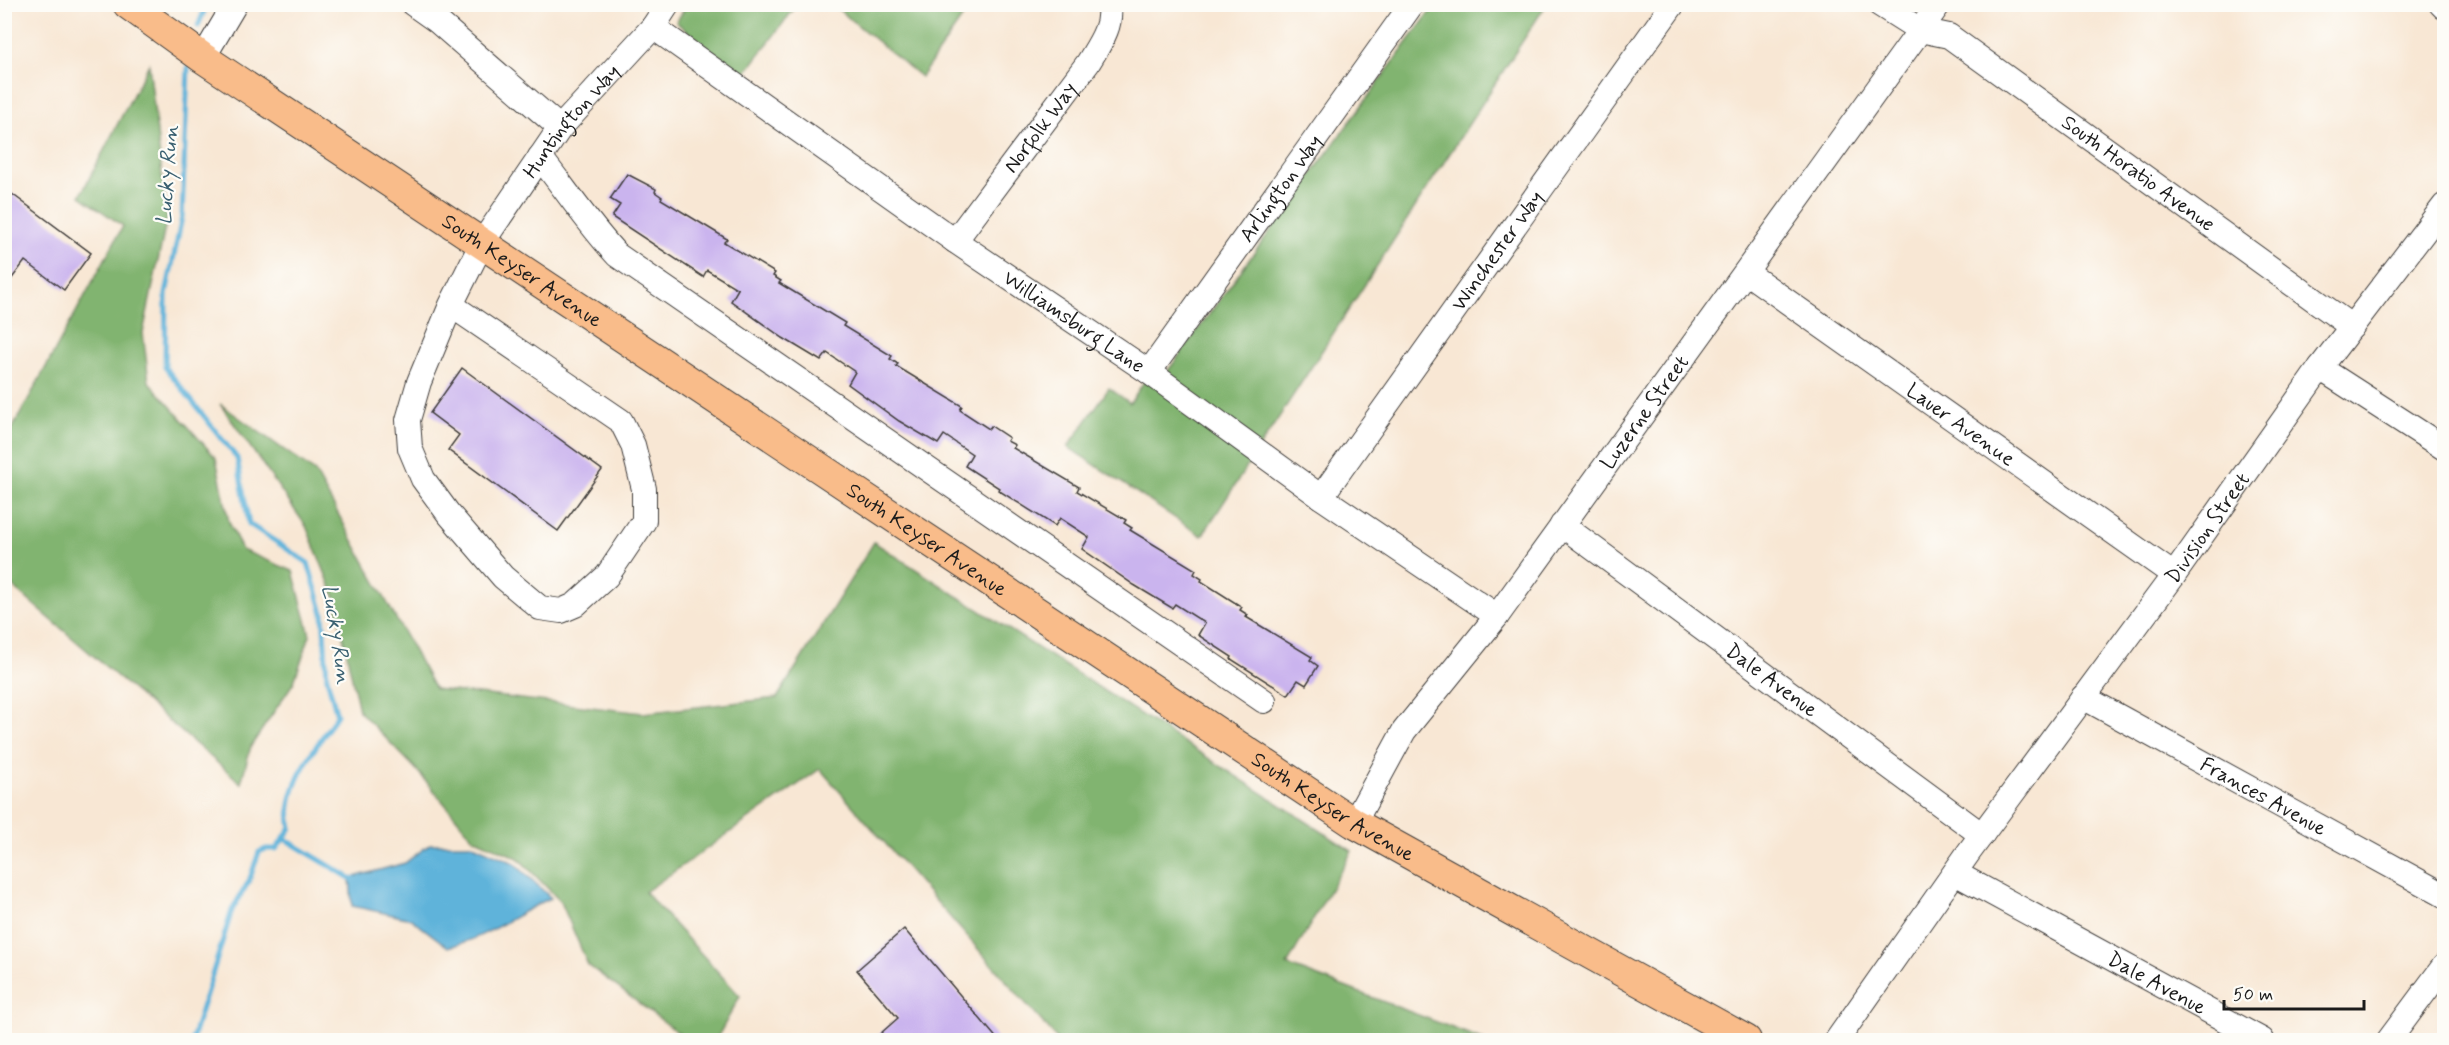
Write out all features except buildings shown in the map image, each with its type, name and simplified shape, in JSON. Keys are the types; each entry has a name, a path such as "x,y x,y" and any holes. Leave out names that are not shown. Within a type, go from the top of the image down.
{"main road":[{"name":"South Keyser Avenue","path":"128,4 203,58 1354,823 1746,1041"}],"street":[{"path":"203,58 235,4"},
{"path":"413,4 442,13 560,128"},
{"name":"Huntington Way","path":"451,305 621,421 633,445 644,489 644,521 607,576 575,605 561,611 540,608 503,577 448,513 423,479 410,448 408,420 419,382 451,305 482,243 560,128 653,27 668,4"},
{"name":"Norfolk Way","path":"955,241 1088,63 1106,33 1110,12 1108,4"},
{"name":"Arlington Way","path":"1149,372 1412,4"},
{"name":"Winchester Way","path":"1321,497 1673,4"},
{"path":"1879,4 1920,30"},
{"name":"Luzerne Street","path":"1354,823 1404,731 1497,616 1747,273 1939,4"},
{"path":"2441,4 2445,7"},
{"name":"Williamsburg Lane","path":"653,27 955,241 1149,372 1321,497 1497,616"},
{"name":"South Horatio Avenue","path":"1920,30 1949,36 2352,327"},
{"path":"540,157 569,192 594,230 617,255 1264,701"},
{"name":"Division Street","path":"1837,1041 1955,873 2174,575 2320,368 2445,206"},
{"name":"Lauer Avenue","path":"1747,273 2174,575"},
{"path":"2320,368 2445,448"},
{"name":"Dale Avenue","path":"1562,525 1976,844"},
{"name":"Frances Avenue","path":"2083,697 2445,896"},
{"name":"Dale Avenue","path":"1955,873 2262,1041"},
{"path":"2389,1041 2445,966"}],"green space":[{"path":"687,5 797,5 743,76 676,22"},
{"path":"833,5 971,5 921,77"},
{"path":"1435,5 1546,5 1202,536 1068,447 1109,388 1130,403 1145,380 1167,372"},
{"path":"149,64 167,218 143,333 149,382 216,458 229,522 242,550 293,571 310,635 294,682 251,746 241,783 5,580 5,442 123,226 80,196"},
{"path":"220,404 315,472 435,689 643,713 777,698 874,542 1352,851 1287,965 1484,1040 1058,1040 820,769 645,892 740,996 716,1040 688,1040 588,965 561,902 518,858 473,838 415,768 359,711 334,595 306,526"}],"water":[{"path":"430,844 471,844 514,863 551,898 488,932 448,947 411,919 352,906 350,878 405,863"}],"waterway":[{"name":"Lucky Run","path":"198,26 207,4"},
{"name":"Lucky Run","path":"188,68 182,217 166,294 165,367 237,458 249,524 308,563 323,613 327,678 337,715 311,754 296,783 289,813 291,828 276,849 259,852 249,881 232,910 192,1040"},
{"path":"283,838 350,878 356,879"}]}
